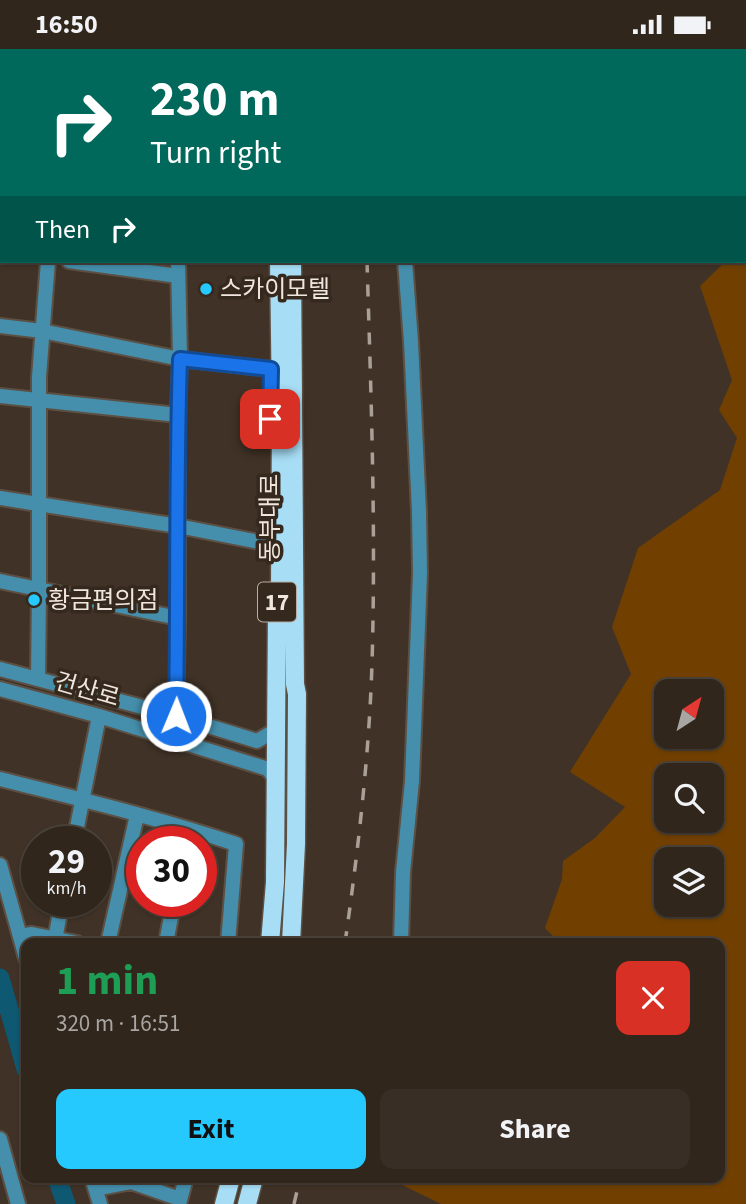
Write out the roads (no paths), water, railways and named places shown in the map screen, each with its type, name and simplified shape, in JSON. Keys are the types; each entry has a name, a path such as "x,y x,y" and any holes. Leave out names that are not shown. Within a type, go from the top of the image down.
{"main road":[{"name":"동부대로","path":"270,263 269,544 271,591 276,605"},
{"name":"동부대로","path":"270,938 275,882 276,605 280,591 279,263"},
{"name":"동부대로","path":"291,938 296,844 297,694 292,263"},
{"path":"297,694 302,682 302,263"},
{"path":"224,1204 230,1183"},
{"path":"247,1204 253,1183"}],"street":[{"path":"37,678 39,400 48,263"},
{"path":"100,263 178,268 180,359 176,716"},
{"path":"401,938 403,872 412,782 420,573 413,381 405,263"},
{"path":"0,326 43,331 180,359 271,369"},
{"path":"0,396 178,415"},
{"path":"0,498 178,526 269,544"},
{"path":"0,581 178,618"},
{"name":"건산로","path":"0,669 176,716 257,741 276,730"},
{"name":"건산로","path":"0,689 99,716 268,769 276,780"},
{"path":"77,826 99,716"},
{"path":"0,779 82,799 164,826"},
{"path":"109,938 136,815"},
{"path":"217,841 236,844 228,938"},
{"path":"0,865 21,940"},
{"path":"55,938 59,917"},
{"path":"167,938 171,917"},
{"path":"20,936 46,938"},
{"path":"0,1139 18,1204"},
{"path":"94,1183 100,1204"},
{"path":"138,1183 180,1202 185,1183"}],"waterway":[{"path":"0,978 21,1052"},
{"path":"59,1183 66,1204"}],"railway":[{"path":"346,938 362,804 372,664 373,512 367,263"},
{"path":"294,1204 299,1183"}],"place":[{"name":"스카이모텔","path":"206,289"},
{"name":"황금편의점","path":"34,600"}]}
